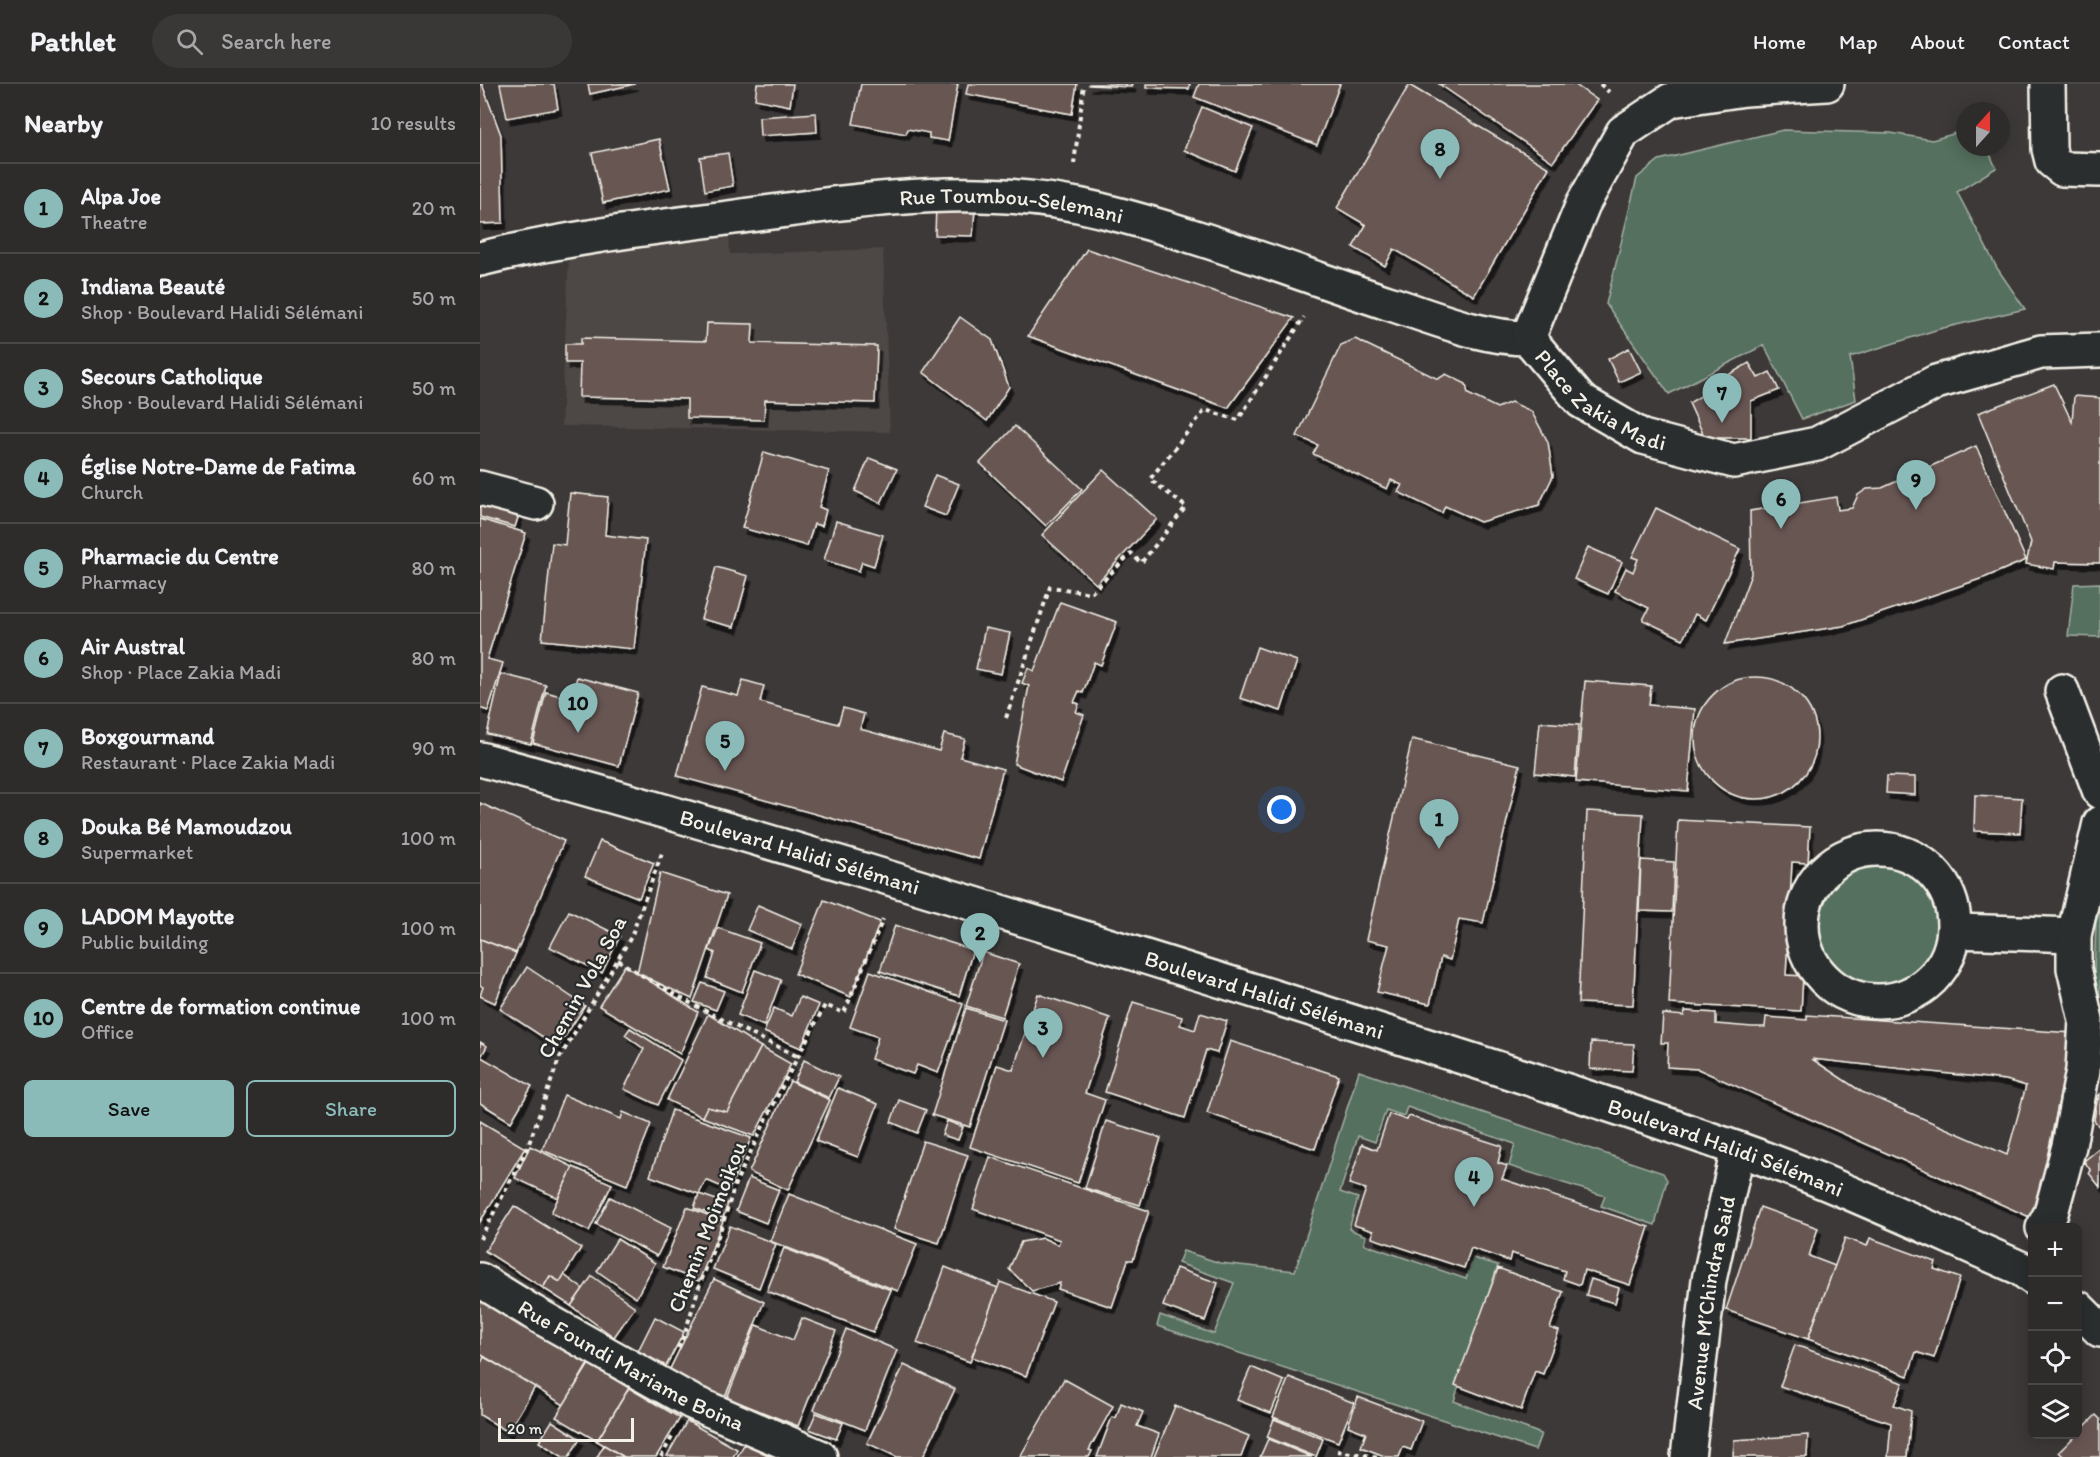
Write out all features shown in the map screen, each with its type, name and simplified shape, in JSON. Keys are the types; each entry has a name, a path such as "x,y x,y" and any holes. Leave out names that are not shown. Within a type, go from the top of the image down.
{"street":[{"name":"Place Zakia Madi","path":"1827,84 1745,89 1671,100 1623,132 1583,204 1528,338 1581,401 1642,437 1734,461 1817,444 1936,382 2041,352 2100,350"},
{"path":"2048,84 2049,149 2052,161 2062,169 2100,170"},
{"name":"Rue Toumbou-Selemani","path":"480,259 586,236 896,197 972,195 1042,200 1097,209 1173,230 1326,283 1479,332 1508,338 1528,338"},
{"path":"480,488 536,503"},
{"path":"2062,691 2100,792"},
{"name":"Boulevard Halidi Sélémani","path":"480,759 673,812 898,879 1592,1099 1738,1149 2028,1264"},
{"path":"2045,1223 2051,1213 2069,1146 2083,1070 2086,1020 2074,968 2074,935 2100,823"},
{"path":"1877,848 1902,852 1925,864 1943,883 1953,906 1956,931 1949,956 1935,976 1916,992 1892,1001 1867,1001 1843,993 1822,978 1808,957 1802,933 1803,908 1813,884 1830,865 1852,853 1877,848"},
{"path":"1956,931 2074,935"},
{"name":"Avenue M’Chindra Said","path":"1688,1457 1709,1280 1738,1149"},
{"name":"Rue Foundi Mariame Boina","path":"480,1280 692,1402 820,1457"},
{"path":"2082,1312 2100,1330"}],"path":[{"path":"1069,205 1084,84"},
{"path":"1006,718 1050,588 1091,593 1131,553 1141,562 1186,507 1150,479 1205,410 1238,420 1326,283"},
{"name":"Chemin Vola Soa","path":"480,1239 526,1149 559,1059 631,937 664,845 673,812"},
{"name":"Chemin Moimoikou","path":"661,1384 685,1333 735,1184 825,1005 844,1013 898,879"},
{"path":"618,960 664,989 799,1057"},
{"path":"1336,1451 1379,1457"}],"shaded area":[{"path":"729,229 730,254 883,249 890,432 561,426 569,254"}],"green space":[{"path":"1783,130 1891,133 1932,140 1956,132 1956,156 1991,156 1996,168 1957,192 1997,268 2025,309 1939,329 1850,357 1856,400 1802,419 1764,345 1669,394 1606,304 1637,178 1659,160"},
{"path":"2100,583 2100,637 2068,636 2074,584"},
{"path":"1882,863 1906,868 1926,881 1939,901 1944,925 1939,949 1926,969 1906,982 1882,987 1858,982 1838,969 1825,949 1820,925 1825,901 1838,881 1858,868"},
{"path":"2100,908 2100,1014 2093,995 2096,922"},
{"path":"1359,1071 1663,1173 1667,1180 1655,1225 1601,1206 1605,1196 1509,1166 1515,1144 1407,1107 1404,1116 1386,1110 1375,1142 1358,1136 1340,1192 1358,1198 1349,1229 1366,1236 1364,1244 1466,1279 1473,1258 1498,1265 1454,1401 1541,1434 1535,1450 1157,1326 1160,1315 1214,1334 1234,1283 1178,1263 1183,1251 1220,1263 1295,1271"}],"building":[{"path":"480,84 482,84 501,135 503,223 480,224"},
{"path":"500,84 554,84 558,109 507,118"},
{"path":"588,84 635,84 590,94"},
{"path":"757,84 793,84 790,106 755,99"},
{"path":"861,84 958,84 948,141 929,138 929,133 908,129 906,134 853,124"},
{"path":"968,84 1077,84 1072,114 966,94"},
{"path":"1132,84 1132,87 1089,85"},
{"path":"1146,84 1190,84 1189,89 1146,88"},
{"path":"1199,84 1340,84 1317,145 1194,97"},
{"path":"1439,84 1574,84 1597,100 1553,162"},
{"path":"1409,85 1549,168 1474,296 1394,249 1385,266 1353,247 1366,225 1337,208"},
{"path":"1202,107 1253,128 1235,171 1184,150"},
{"path":"816,113 817,132 760,136 759,117"},
{"path":"659,139 670,189 603,203 592,153"},
{"path":"728,153 733,186 705,191 700,157"},
{"path":"936,206 975,208 973,236 935,235"},
{"path":"1087,249 1294,318 1228,408 1028,336"},
{"path":"960,317 992,340 1009,387 987,421 923,372"},
{"path":"707,323 753,324 752,343 877,346 875,403 765,400 764,420 687,418 687,399 579,397 580,363 565,363 565,344 581,344 581,338 706,341"},
{"path":"1355,339 1438,379 1446,374 1466,384 1468,394 1497,408 1511,402 1531,411 1548,442 1553,476 1539,505 1480,522 1445,506 1442,513 1398,492 1402,485 1391,480 1387,489 1313,454 1318,445 1297,436 1341,345"},
{"path":"1629,348 1641,372 1619,382 1608,359"},
{"path":"1749,363 1758,378 1770,372 1779,390 1751,401 1751,438 1705,438 1689,403 1717,386 1716,382"},
{"path":"2054,384 2072,422 2074,396 2100,398 2100,563 2055,562 2054,569 2026,564 2031,542 1978,413"},
{"path":"1015,426 1082,489 1046,526 980,463"},
{"path":"1976,446 2026,560 1986,577 1843,626 1725,644 1751,574 1750,511 1836,497 1838,510 1852,508 1858,495 1867,489 1882,488"},
{"path":"764,452 829,471 819,507 826,510 822,526 814,524 807,546 742,528"},
{"path":"869,458 897,469 881,503 855,491"},
{"path":"1103,470 1157,519 1096,584 1042,535"},
{"path":"935,475 959,484 946,516 922,507"},
{"path":"480,493 522,505 515,527 480,517"},
{"path":"570,493 608,497 605,535 646,540 634,649 542,640 552,543 565,545"},
{"path":"1656,508 1740,549 1706,620 1695,614 1683,639 1643,620 1649,608 1615,591 1626,568 1633,572 1638,559 1632,557"},
{"path":"480,519 526,533 487,659 503,663 488,711 480,708"},
{"path":"836,521 883,535 874,566 862,562 859,571 824,560"},
{"path":"1588,547 1622,562 1608,594 1574,579"},
{"path":"716,567 748,576 734,627 701,619"},
{"path":"1060,602 1117,622 1101,665 1094,662 1083,693 1079,691 1074,702 1079,704 1076,712 1084,715 1061,782 1014,764 1029,686 1022,683 1028,668 1034,671"},
{"path":"985,628 1010,633 1001,674 976,669"},
{"path":"1257,647 1297,661 1281,711 1240,698"},
{"path":"501,674 546,685 531,744 487,734"},
{"path":"577,677 638,693 619,766 533,743 546,692 571,699"},
{"path":"1756,677 1779,682 1790,687 1799,695 1807,704 1812,715 1817,738 1812,761 1807,772 1799,781 1790,789 1779,794 1756,799 1733,794 1722,789 1713,781 1705,772 1700,761 1695,738 1700,715 1705,704 1713,695 1722,687 1733,682"},
{"path":"743,680 764,686 760,702 838,724 843,708 864,714 860,729 939,751 944,734 965,739 960,757 1003,769 979,859 677,776 702,687 738,696"},
{"path":"1585,681 1651,686 1649,705 1695,709 1688,791 1576,782"},
{"path":"1540,722 1579,725 1575,777 1535,773"},
{"path":"1412,739 1520,765 1483,923 1459,919 1450,960 1441,957 1430,1004 1377,992 1389,945 1366,940"},
{"path":"1887,776 1915,777 1915,795 1886,793"},
{"path":"1975,795 2022,798 2020,833 1974,831"},
{"path":"480,803 564,841 516,953 480,939"},
{"path":"1587,811 1643,814 1633,1005 1578,1003"},
{"path":"1678,820 1810,827 1808,863 1792,862 1786,975 1803,976 1801,1011 1669,1004"},
{"path":"600,841 654,863 639,898 585,876"},
{"path":"1641,860 1674,862 1672,912 1639,911"},
{"path":"660,873 727,895 692,999 637,973"},
{"path":"824,900 880,922 851,997 795,974"},
{"path":"758,905 802,924 792,949 747,930"},
{"path":"569,911 620,936 602,973 550,947"},
{"path":"895,925 973,950 959,996 880,971"},
{"path":"718,928 760,943 742,992 707,978 715,953 709,950"},
{"path":"480,939 516,953 495,1003 480,996 483,987 480,985"},
{"path":"983,952 1019,964 1002,1017 966,1006"},
{"path":"625,965 698,1012 680,1054 599,1006"},
{"path":"527,967 585,1006 558,1047 500,1009"},
{"path":"755,970 781,980 764,1026 738,1015"},
{"path":"870,971 963,1004 938,1073 917,1065 913,1074 871,1059 878,1037 850,1027"},
{"path":"702,983 724,991 716,1010 694,1002"},
{"path":"1038,994 1110,1018 1085,1093 1105,1100 1078,1183 970,1147 997,1065 1013,1070"},
{"path":"800,997 819,1005 801,1048 764,1032 774,1008 792,1016"},
{"path":"1133,1002 1182,1017 1180,1025 1195,1030 1200,1013 1227,1021 1217,1053 1206,1050 1185,1118 1105,1092"},
{"path":"966,1008 1004,1020 970,1127 932,1115"},
{"path":"1685,1011 1716,1013 1716,1024 1752,1027 1765,1027 1766,1017 1807,1020 1807,1015 2073,1033 2043,1177 2050,1181 2034,1219 1698,1069 1667,1067 1668,1043 1661,1043 1663,1014 1684,1016","holes":["1812,1059 2006,1080 2026,1086 2007,1155 1862,1092"]},
{"path":"708,1014 761,1047 727,1112 707,1107 702,1117 667,1100"},
{"path":"630,1028 681,1060 658,1105 624,1089 644,1049 625,1035"},
{"path":"1230,1041 1339,1076 1315,1149 1207,1113"},
{"path":"480,1042 487,1046 481,1057 532,1086 511,1122 480,1103"},
{"path":"1591,1042 1634,1044 1632,1071 1590,1069"},
{"path":"761,1047 791,1064 754,1136 702,1117 707,1107 727,1112"},
{"path":"804,1060 839,1077 829,1098 794,1082"},
{"path":"790,1081 830,1100 788,1190 749,1172"},
{"path":"838,1088 878,1104 858,1157 816,1141"},
{"path":"2100,1094 2100,1128 2094,1120"},
{"path":"564,1095 621,1119 623,1112 651,1124 627,1185 542,1150"},
{"path":"899,1100 926,1110 917,1133 891,1122"},
{"path":"672,1110 751,1138 729,1190 706,1180 699,1194 650,1176"},
{"path":"1389,1114 1407,1120 1409,1116 1502,1146 1498,1163 1507,1166 1502,1179 1649,1227 1630,1285 1584,1270 1580,1285 1563,1279 1565,1271 1511,1253 1509,1261 1471,1248 1464,1268 1372,1238 1373,1231 1354,1225 1366,1189 1349,1184 1362,1144 1377,1150"},
{"path":"480,1121 525,1148 480,1222"},
{"path":"947,1121 963,1127 958,1140 942,1135"},
{"path":"1106,1121 1161,1138 1140,1205 1085,1188"},
{"path":"923,1141 968,1155 939,1243 894,1229"},
{"path":"530,1146 573,1167 558,1198 515,1178"},
{"path":"2100,1148 2100,1187 2089,1173 2091,1171 2084,1161"},
{"path":"990,1157 1149,1211 1133,1260 1128,1260 1112,1307 1058,1289 1060,1283 1032,1291 1009,1269 1021,1242 1043,1238 1058,1245 1060,1240 973,1209"},
{"path":"573,1167 612,1184 589,1231 551,1213"},
{"path":"749,1178 779,1190 766,1223 736,1211"},
{"path":"699,1194 728,1204 723,1218 694,1208"},
{"path":"789,1194 917,1244 898,1291 770,1241"},
{"path":"610,1197 671,1228 657,1256 596,1224"},
{"path":"514,1206 581,1248 560,1282 550,1276 543,1288 485,1251"},
{"path":"687,1207 723,1221 699,1281 663,1267"},
{"path":"1760,1207 1818,1228 1809,1256 1835,1266 1808,1339 1726,1310"},
{"path":"730,1226 776,1244 759,1288 713,1269"},
{"path":"1845,1238 1867,1246 1870,1238 1936,1262 1934,1269 1960,1278 1934,1358 1916,1352 1908,1376 1808,1339"},
{"path":"617,1239 655,1263 636,1298 597,1271"},
{"path":"784,1248 891,1290 873,1332 767,1291"},
{"path":"945,1267 998,1288 970,1362 917,1343"},
{"path":"1176,1268 1218,1283 1205,1321 1163,1306"},
{"path":"1498,1268 1563,1292 1550,1328 1559,1331 1543,1374 1535,1371 1521,1410 1455,1385"},
{"path":"564,1275 583,1289 571,1306 543,1288 550,1276 560,1282"},
{"path":"592,1276 635,1307 614,1337 571,1306"},
{"path":"714,1279 764,1302 723,1402 669,1371"},
{"path":"1591,1279 1619,1288 1615,1303 1586,1295"},
{"path":"1000,1282 1054,1302 1026,1376 972,1357"},
{"path":"487,1287 595,1352 564,1405 480,1354 480,1300"},
{"path":"655,1317 684,1332 666,1366 638,1351"},
{"path":"802,1318 836,1331 798,1426 727,1398 756,1325 793,1340"},
{"path":"846,1329 897,1350 865,1430 814,1410"},
{"path":"1795,1345 1903,1383 1894,1405 1911,1411 1907,1457 1888,1457 1891,1423 1780,1386"},
{"path":"484,1357 535,1387 508,1432 480,1415 480,1365"},
{"path":"589,1364 629,1388 597,1441 556,1417"},
{"path":"904,1365 955,1389 923,1457 897,1457 867,1443"},
{"path":"1251,1367 1284,1381 1271,1413 1237,1400"},
{"path":"1289,1377 1354,1403 1338,1442 1273,1417"},
{"path":"1064,1379 1113,1406 1089,1450 1092,1451 1089,1457 1020,1457"},
{"path":"629,1388 680,1418 656,1457 624,1457 597,1441"},
{"path":"1358,1397 1422,1421 1411,1450 1403,1447 1399,1457 1387,1457 1361,1447 1366,1433 1348,1426"},
{"path":"1121,1403 1143,1412 1137,1426 1159,1434 1151,1457 1097,1457 1112,1417 1116,1418"},
{"path":"1175,1406 1249,1436 1241,1457 1154,1457"},
{"path":"816,1413 843,1423 836,1439 809,1429"},
{"path":"2096,1415 2100,1419 2100,1457 2064,1457 2059,1452 2072,1439 2082,1439 2082,1429"},
{"path":"1274,1419 1323,1439 1316,1457 1267,1437"},
{"path":"552,1421 580,1439 569,1457 563,1457 539,1442"},
{"path":"687,1421 737,1449 733,1457 667,1456"},
{"path":"1808,1435 1807,1457 1733,1457 1734,1440"},
{"path":"1268,1439 1312,1457 1260,1457"},
{"path":"745,1443 771,1457 737,1457"},
{"path":"604,1445 624,1457 597,1457"}],"place":[{"name":"Douka Bé Mamoudzou","path":"1440,179"},
{"name":"Boxgourmand","path":"1722,423"},
{"name":"LADOM Mayotte","path":"1916,510"},
{"name":"Air Austral","path":"1781,529"},
{"name":"Centre de formation continue","path":"578,733"},
{"name":"Pharmacie du Centre","path":"725,771"},
{"name":"Alpa Joe","path":"1439,849"},
{"name":"Indiana Beauté","path":"980,963"},
{"name":"Secours Catholique","path":"1043,1058"},
{"name":"Église Notre-Dame de Fatima","path":"1474,1207"}]}
